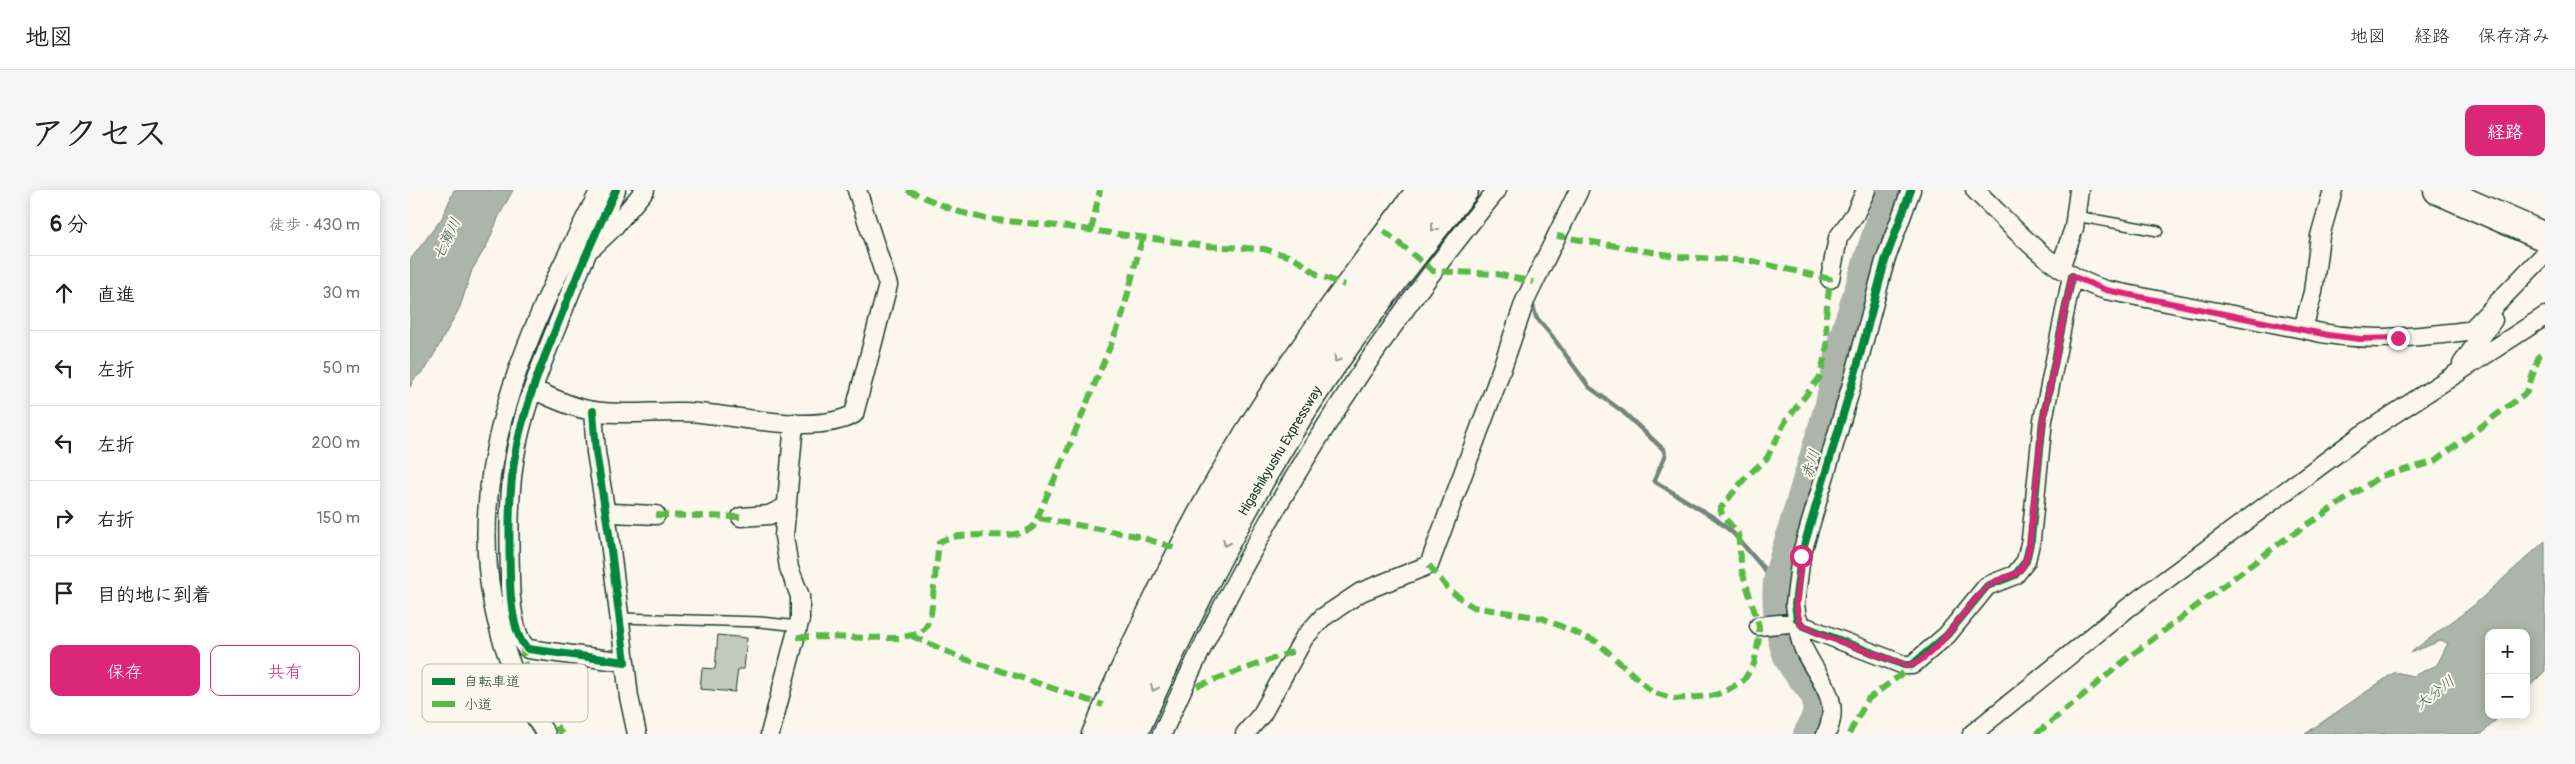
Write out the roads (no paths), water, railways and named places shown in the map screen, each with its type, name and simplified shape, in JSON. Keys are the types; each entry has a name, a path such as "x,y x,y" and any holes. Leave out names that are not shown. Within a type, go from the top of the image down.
{"main road":[{"name":"Higashikyushu Expressway","path":"1108,734 1163,616 1208,529 1258,442 1314,353 1391,244 1434,190"},
{"name":"Higashikyushu Expressway","path":"1133,734 1182,626 1227,540 1286,438 1346,344 1464,190"},
{"path":"2438,190 2545,237"}],"street":[{"path":"510,664 492,605 487,552 490,485 501,420 523,350 600,190"},
{"path":"616,190 586,252 533,389 517,446 509,533 510,590 520,639 525,647 534,651 625,662"},
{"path":"586,252 612,229 645,190"},
{"path":"533,389 553,398 593,411 684,412 794,423 840,420 854,414 857,410 888,285 857,190"},
{"path":"1091,734 1178,549 1242,435 1316,323 1415,190"},
{"path":"1162,734 1199,653 1237,578 1273,511 1323,429 1370,357 1497,190"},
{"path":"1245,734 1262,714 1304,638 1322,618 1361,592 1429,565 1496,386 1525,301 1579,190"},
{"path":"1830,279 1838,238 1855,214 1866,190"},
{"path":"1826,734 1832,718 1830,697 1800,643 1796,604 1801,556 1855,374 1885,261 1911,190"},
{"path":"1975,190 2014,229 2066,272 2106,290 2339,337 2360,339 2398,338 2472,329 2545,254"},
{"path":"1759,626 1799,622 1822,635 1904,665 1912,665 1947,635 1987,586 2015,576 2021,570 2029,549 2043,420 2079,190"},
{"path":"2303,329 2313,292 2320,236 2333,190"},
{"path":"2458,370 2497,314 2500,301"},
{"path":"1972,734 2129,607 2363,434 2458,370 2545,316"},
{"path":"593,411 596,452 620,618 629,697 637,734"},
{"path":"770,734 799,626 800,596 789,568 785,544 786,507 794,423"},
{"path":"741,517 769,515 786,507"},
{"path":"612,514 656,515"},
{"path":"539,722 546,734"}],"lane":[{"path":"2076,216 2158,231"},
{"path":"620,618 760,622 799,626"}],"water":[{"name":"七瀬川","path":"454,190 513,190 499,216 488,243 472,270 460,307 426,369 414,379 410,387 410,260 442,218"},
{"name":"大分川","path":"2545,541 2545,671 2530,686 2530,629 2485,629 2485,719 2497,719 2482,734 2305,734 2395,672 2413,676 2437,665 2448,643 2440,641 2410,653 2473,606"}],"waterway":[{"name":"赤川","path":"1807,734 1814,720 1817,708 1816,699 1793,667 1784,647 1779,627 1777,605 1778,575 1829,404 1842,340 1890,190"},
{"path":"1532,302 1536,317 1589,387 1622,411 1664,450 1665,456 1654,481 1716,519 1734,534 1777,584"}]}
